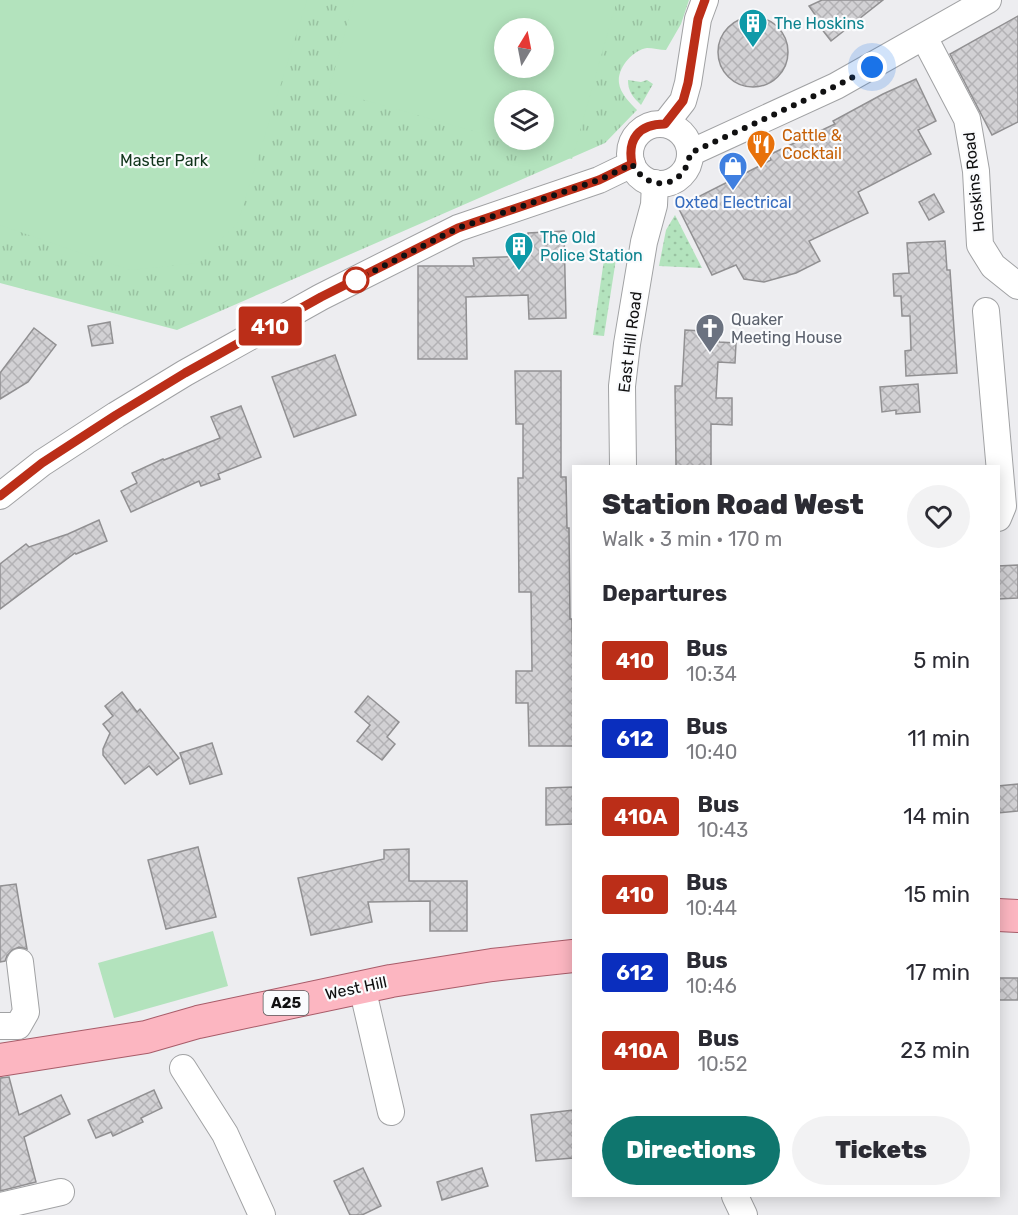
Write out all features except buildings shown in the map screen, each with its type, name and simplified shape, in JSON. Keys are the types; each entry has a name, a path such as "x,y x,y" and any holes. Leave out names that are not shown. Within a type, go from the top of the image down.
{"main road":[{"path":"1000,915 1018,916"},
{"name":"West Hill","path":"0,1060 146,1036 198,1022 391,981 492,964 572,956"}],"street":[{"path":"665,124 683,101 698,19 705,0"},
{"path":"690,153 836,86 988,0"},
{"name":"Hoskins Road","path":"924,37 967,120 976,171 980,245 993,266 1018,286"},
{"path":"654,124 665,124 680,131 686,137 690,153 686,170 680,177 664,184 645,180 637,173 630,154 637,135 645,128 654,124"},
{"path":"0,496 42,463 116,415 194,368 321,297 458,228 599,180 632,164"},
{"name":"East Hill Road","path":"623,465 622,386 644,242 654,205 655,183"},
{"path":"986,311 999,465"},
{"path":"1000,472 1003,506 1000,513"},
{"path":"0,1026 18,1026 26,1012 20,962"},
{"path":"362,987 391,1112"},
{"path":"183,1068 225,1134 262,1215"},
{"path":"0,1206 61,1192"},
{"path":"735,1197 744,1215"}],"green space":[{"name":"Master Park","path":"0,0 689,0 681,24 666,50 642,49 631,56 623,66 619,77 620,87 637,110 605,143 177,330 0,283"},
{"path":"0,0 307,0 238,222 199,263 130,270 0,225"},
{"path":"354,0 617,0 572,159 540,150 554,150 554,90 494,90 494,137 329,90"},
{"path":"628,80 641,82 647,80 653,84 641,105 631,94"},
{"path":"675,215 702,268 659,266 666,230"},
{"path":"605,253 616,259 604,336 593,335"},
{"path":"213,931 228,986 114,1018 98,963"}],"bus line":[{"name":"410","path":"0,496 42,463 116,415 185,373 321,297 458,228 599,180 632,164 630,154 637,135 654,124 665,124 683,101 698,19 705,0"}],"place":[{"name":"The Hoskins","path":"753,48"},
{"name":"Cattle & Cocktail","path":"761,170"},
{"name":"Oxted Electrical","path":"733,192"},
{"name":"The Old Police Station","path":"519,272"},
{"name":"Quaker Meeting House","path":"710,354"}],"route":[{"path":"356,280 458,228 599,180 632,164 645,180 664,184 672,181 686,170 690,153 872,67"}]}
